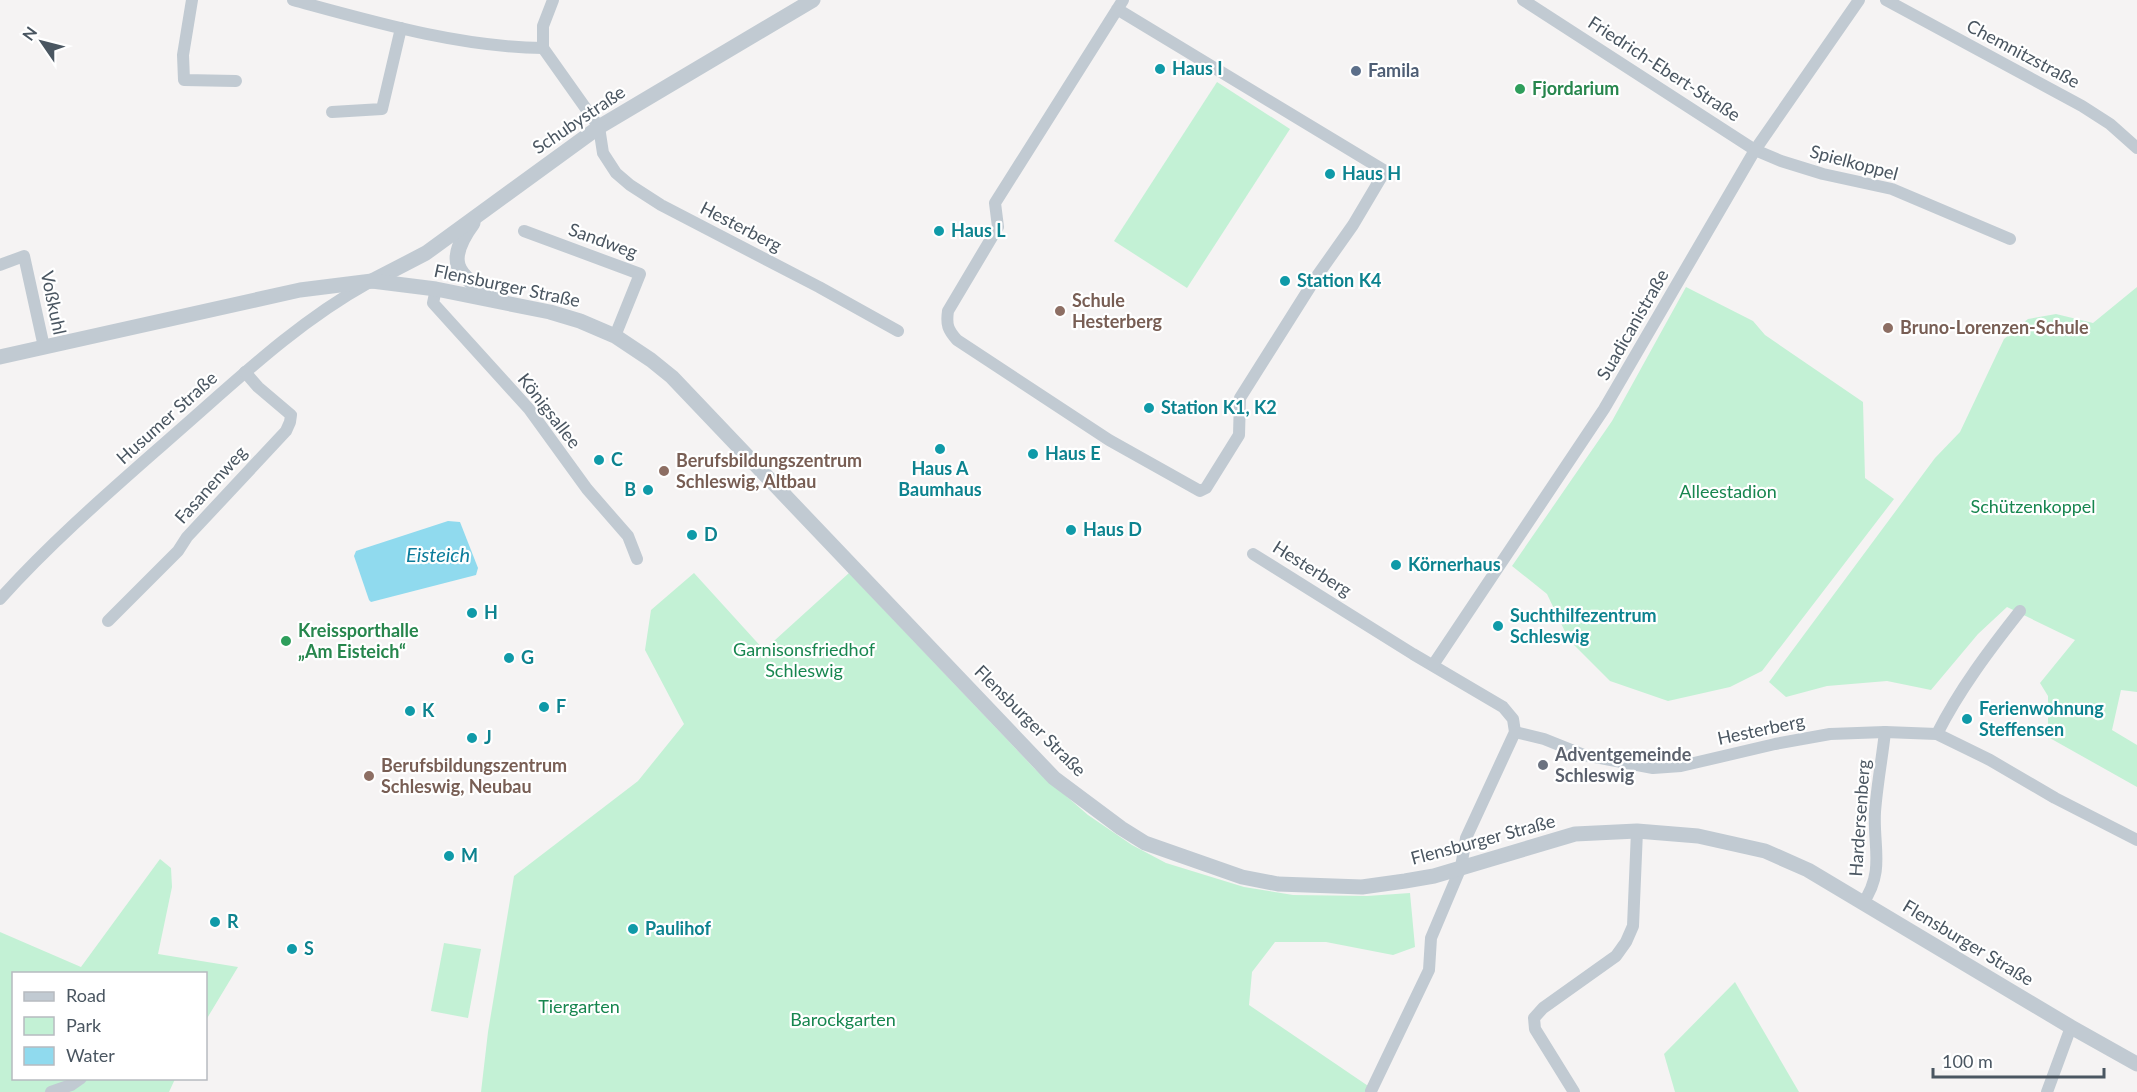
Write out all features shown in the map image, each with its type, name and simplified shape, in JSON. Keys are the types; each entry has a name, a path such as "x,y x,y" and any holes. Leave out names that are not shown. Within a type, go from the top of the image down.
{"street":[{"path":"192,0 183,56 184,80 236,81"},
{"path":"293,0 401,28 512,47 543,48"},
{"path":"553,0 543,26 543,48 599,127"},
{"name":"Schubystraße","path":"372,281 426,253 599,127 813,0"},
{"name":"Friedrich-Ebert-Straße","path":"1523,0 1755,150"},
{"name":"Suadicanistraße","path":"1432,665 1604,409 1755,150 1859,0"},
{"name":"Chemnitzstraße","path":"1887,0 2082,106 2110,124 2137,148"},
{"path":"1120,4 1385,171 1353,225 1317,276 1240,398 1239,435 1206,488 1200,491 1109,440 966,346 948,331 946,322 948,311 998,227 995,203 1120,4"},
{"path":"332,112 382,109 401,28"},
{"name":"Hesterberg","path":"599,127 603,153 616,173 630,184 661,205 898,331"},
{"name":"Spielkoppel","path":"1755,150 1822,174 1892,189 2010,239"},
{"path":"480,213 458,248 457,264 461,274 471,284 509,304"},
{"name":"Sandweg","path":"524,231 640,274 615,336"},
{"name":"Voßkuhl","path":"0,265 24,256 44,347"},
{"name":"Flensburger Straße","path":"0,357 300,290 372,281 436,289 580,321 615,336 658,366 699,404 1054,778 1121,828 1158,849 1242,877 1278,884 1362,887 1434,876 1575,834 1637,831 1698,836 1765,851 1808,870 2137,1064"},
{"name":"Husumer Straße","path":"0,599 79,520 245,372 295,330 334,302 372,281"},
{"name":"Königsallee","path":"436,289 433,303 530,409 586,489 628,536 637,559"},
{"name":"Fasanenweg","path":"108,621 178,551 210,512 286,431 291,415 258,387 245,372"},
{"name":"Hesterberg","path":"1253,554 1503,707 1513,719 1515,732 1544,739 1584,755 1653,768 1681,766 1830,734 1885,732 1937,734 1990,760 2055,798 2137,840"},
{"path":"1937,734 1949,710 2020,611"},
{"path":"1371,1091 1429,970 1431,938 1461,867 1466,838 1515,732"},
{"name":"Hardersenberg","path":"1863,903 1874,884 1876,873 1875,811 1885,732"},
{"path":"1574,1092 1534,1029 1534,1018 1543,1008 1616,956 1626,942 1633,926 1637,831"},
{"path":"2047,1092 2071,1027"},
{"path":"51,1092 78,1080"}],"green space":[{"path":"1217,82 1290,129 1187,288 1114,241"},
{"name":"Alleestadion","path":"1686,287 1753,321 1765,335 1863,402 1865,478 1894,499 1762,671 1730,687 1668,701 1610,681 1569,640 1547,594 1512,566 1612,421"},
{"name":"Schützenkoppel","path":"2137,287 2137,692 2121,690 2112,730 2137,745 2137,787 2048,737 2048,696 2040,683 2075,640 2007,607 1978,634 1931,690 1887,681 1827,686 1786,697 1769,682 1935,458 1960,432 2004,339 2028,319 2056,314 2093,323"},
{"path":"694,573 764,650 849,573 1035,769 1088,815 1132,845 1166,863 1244,887 1293,895 1367,896 1410,893 1415,947 1393,955 1326,942 1275,942 1252,972 1249,1005 1377,1092 481,1092 488,1032 514,876 638,781 684,724 645,650 651,610"},
{"path":"160,859 171,868 172,887 158,954 238,967 207,1018 207,972 12,972 12,1080 175,1080 169,1092 0,1092 0,932 81,967"},
{"path":"444,943 481,949 468,1018 431,1011"},
{"path":"1735,982 1799,1092 1675,1092 1664,1054"}],"water":[{"name":"Eisteich","path":"448,521 460,522 478,568 476,575 371,602 354,556 356,551"}],"place":[{"name":"Haus I","path":"1160,69"},
{"name":"Famila","path":"1356,71"},
{"name":"Fjordarium","path":"1520,89"},
{"name":"Haus H","path":"1330,174"},
{"name":"Haus L","path":"939,231"},
{"name":"Station K4","path":"1285,281"},
{"name":"Schule Hesterberg","path":"1060,311"},
{"name":"Bruno-Lorenzen-Schule","path":"1888,328"},
{"name":"Station K1, K2","path":"1149,408"},
{"name":"Haus A Baumhaus","path":"940,449"},
{"name":"Haus E","path":"1033,454"},
{"name":"C","path":"599,460"},
{"name":"Berufsbildungszentrum Schleswig, Altbau","path":"664,471"},
{"name":"B","path":"648,490"},
{"name":"Haus D","path":"1071,530"},
{"name":"D","path":"692,535"},
{"name":"Körnerhaus","path":"1396,565"},
{"name":"H","path":"472,613"},
{"name":"Suchthilfezentrum Schleswig","path":"1498,626"},
{"name":"Kreissporthalle „Am Eisteich“","path":"286,641"},
{"name":"G","path":"509,658"},
{"name":"F","path":"544,707"},
{"name":"K","path":"410,711"},
{"name":"Ferienwohnung Steffensen","path":"1967,719"},
{"name":"J","path":"472,738"},
{"name":"Adventgemeinde Schleswig","path":"1543,765"},
{"name":"Berufsbildungszentrum Schleswig, Neubau","path":"369,776"},
{"name":"M","path":"449,856"},
{"name":"R","path":"215,922"},
{"name":"Paulihof","path":"633,929"},
{"name":"S","path":"292,949"}],"park label":[{"name":"Garnisonsfriedhof Schleswig","path":"804,660"},
{"name":"Tiergarten","path":"579,1007"},
{"name":"Barockgarten","path":"843,1020"}]}
